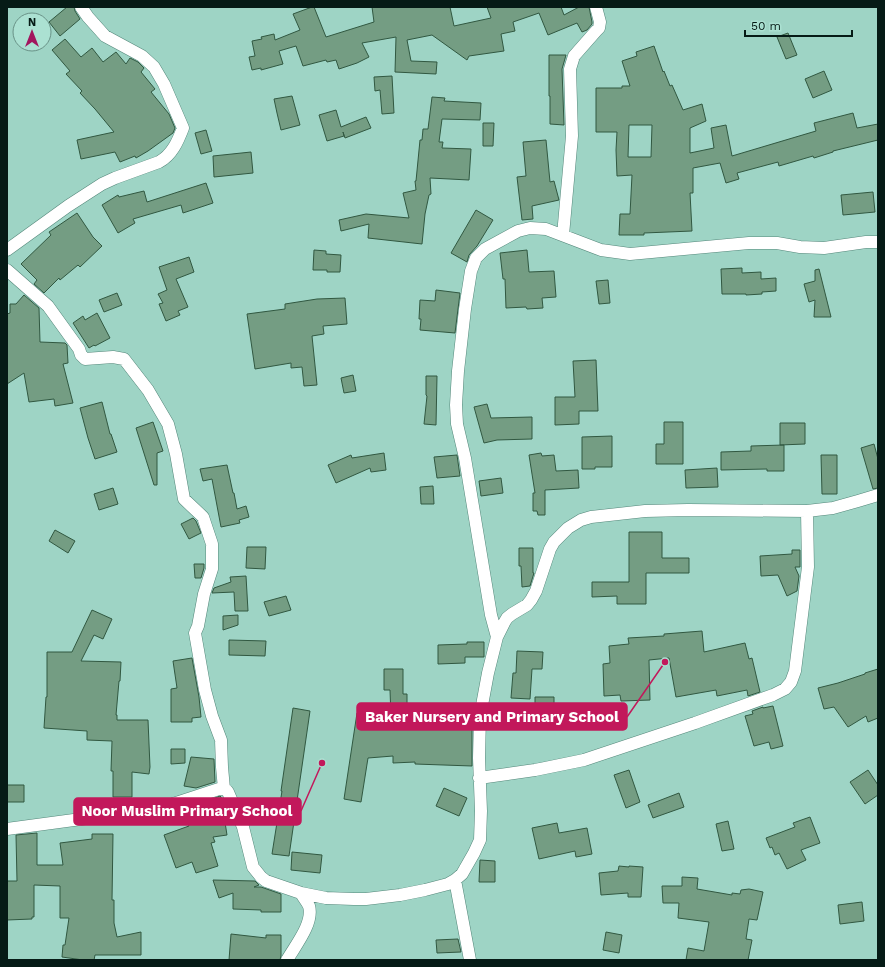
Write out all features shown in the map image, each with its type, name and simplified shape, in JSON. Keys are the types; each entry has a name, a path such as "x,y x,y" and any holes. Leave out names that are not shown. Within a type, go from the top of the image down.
{"street":[{"path":"7,250 68,206 102,184 166,158 178,140 183,128 164,84 154,67 142,56 105,36 81,7"},
{"path":"563,235 572,136 570,69 574,56 599,28 600,22 596,7"},
{"path":"497,637 491,614 456,412 458,372 465,308 471,271 476,258 485,249 518,231 530,228 546,229 600,250 630,254 749,243 776,243 824,248 866,242 878,242"},
{"path":"7,270 48,306 85,359 113,357 124,359 148,390 168,424 176,454 184,499 203,517 212,544 212,569 204,594 198,626 195,633 205,690 212,716 221,740 224,789 227,790 243,827 256,872 266,881 301,893 326,898 370,899 413,893 440,886 455,880 462,874 480,840 480,716 488,673 497,637 508,618 527,605 531,600 536,592 547,556 554,542 568,528 581,520 591,517 645,511 807,511 833,508 878,495"},
{"path":"480,778 535,770 584,760 696,723 773,695 785,689 791,682 795,671 807,580 807,511"},
{"path":"7,829 148,810 224,789"},
{"path":"455,880 470,960"},
{"path":"287,960 305,930 310,914 308,906 301,893"}],"building":[{"path":"67,7 74,7 80,19 60,36 52,26 52,20"},
{"path":"314,7 326,37 374,22 372,7 450,7 454,26 491,18 487,7 561,7 564,15 579,7 589,7 592,24 587,30 582,32 577,23 548,35 539,13 513,22 515,31 501,34 504,51 469,56 467,60 432,35 407,40 411,61 437,62 436,74 395,72 396,37 362,43 369,57 339,69 336,60 327,62 326,60 303,66 296,46 279,51 283,64 261,70 261,68 252,70 249,57 255,56 252,41 274,34 275,40 300,30 293,14"},
{"path":"788,33 797,55 786,59 777,37"},
{"path":"65,39 81,57 92,48 103,62 116,52 126,64 130,58 138,62 144,68 141,72 155,89 151,92 169,114 175,128 173,133 136,158 135,156 120,162 115,152 81,159 77,140 114,132 80,93 82,91 66,74 70,71 52,50"},
{"path":"654,46 663,72 664,71 670,86 672,85 683,110 702,104 706,121 690,128 690,153 714,148 711,128 726,125 732,156 816,131 814,123 853,113 857,128 878,124 878,140 833,151 814,158 813,156 779,166 778,162 737,173 739,179 726,183 720,163 693,168 693,193 690,193 692,231 644,233 644,235 619,235 620,214 630,214 632,175 617,176 617,132 596,132 596,88 622,88 622,86 630,86 622,61 637,56 636,52","holes":["629,125 652,125 651,157 628,157"]},
{"path":"549,55 566,55 562,69 564,125 550,124"},
{"path":"824,71 832,90 813,98 805,79"},
{"path":"392,76 394,113 382,114 380,90 375,91 374,77"},
{"path":"292,96 300,125 281,130 274,99"},
{"path":"432,97 445,98 444,101 481,103 480,120 442,119 439,142 443,142 442,148 471,149 469,180 430,178 431,194 429,195 425,214 422,244 368,238 369,224 341,231 339,220 366,214 409,218 403,193 416,190 415,181 420,140 422,140 423,129 428,129"},
{"path":"336,110 341,127 366,117 371,128 345,138 343,132 344,136 327,141 319,115"},
{"path":"483,123 494,123 493,146 483,146"},
{"path":"206,130 212,151 201,154 195,133"},
{"path":"546,140 550,182 554,181 559,200 532,206 533,219 522,220 517,177 526,176 523,142"},
{"path":"251,152 253,173 214,177 213,156"},
{"path":"206,183 213,203 183,213 181,205 133,219 135,223 118,233 102,205 118,195 119,197 144,191 147,202"},
{"path":"873,192 875,212 843,215 841,195"},
{"path":"476,210 493,220 477,246 469,255 467,262 451,253"},
{"path":"77,213 93,237 102,246 80,267 78,265 60,280 59,278 44,293 34,284 37,280 21,264 51,235 49,232"},
{"path":"314,250 326,251 326,254 341,255 340,272 313,270"},
{"path":"527,250 529,272 554,271 556,297 542,298 543,308 506,308 505,279 503,279 500,253"},
{"path":"189,257 194,272 176,279 188,307 178,311 180,315 166,321 159,304 163,303 158,294 167,290 159,267"},
{"path":"742,268 742,273 761,272 761,279 776,278 776,291 746,295 722,294 721,269"},
{"path":"819,269 831,317 814,317 815,300 809,302 804,284 815,281 815,270"},
{"path":"608,280 610,303 599,304 596,281"},
{"path":"436,290 460,293 455,333 420,330 420,300 435,301"},
{"path":"117,293 122,305 104,312 99,300"},
{"path":"24,295 39,308 40,342 65,343 67,345 68,363 63,364 73,403 55,406 54,399 29,402 24,373 7,384 7,314 10,313 10,304 16,304"},
{"path":"345,298 347,324 323,326 324,334 312,336 317,385 304,386 302,367 291,368 291,363 255,369 247,314 285,309 285,304 317,299"},
{"path":"97,313 110,338 89,348 73,323 83,316 85,320"},
{"path":"596,360 598,411 579,411 579,424 555,425 555,397 575,397 573,361"},
{"path":"353,375 356,391 344,393 341,378"},
{"path":"426,376 437,376 436,425 424,424 427,396"},
{"path":"102,402 110,434 117,452 95,459 80,408"},
{"path":"487,404 491,418 532,417 532,439 497,440 484,443 474,407"},
{"path":"153,422 163,451 157,453 157,485 154,485 136,428"},
{"path":"664,422 683,422 683,464 656,464 656,444 664,444"},
{"path":"780,423 805,423 805,444 780,445"},
{"path":"612,436 612,467 582,469 582,437"},
{"path":"874,444 878,459 878,488 873,489 861,448"},
{"path":"784,445 784,471 767,471 767,469 721,470 721,452 751,451 751,446"},
{"path":"384,453 386,470 371,472 370,468 336,483 328,465 351,455 352,458"},
{"path":"541,453 542,456 554,455 556,471 578,470 579,488 545,490 545,515 538,515 537,511 533,511 533,493 535,493 529,455"},
{"path":"457,455 460,476 437,478 434,457"},
{"path":"821,455 837,455 837,494 822,494"},
{"path":"227,465 237,509 246,506 249,517 239,520 240,523 221,527 212,479 203,481 200,469"},
{"path":"717,468 718,487 686,488 685,470"},
{"path":"501,478 503,493 481,496 479,481"},
{"path":"433,486 434,504 421,504 420,487"},
{"path":"113,488 118,504 99,510 94,494"},
{"path":"193,518 196,521 201,533 189,539 181,524"},
{"path":"55,530 75,541 68,553 49,541"},
{"path":"629,532 662,532 662,558 689,558 689,573 646,573 646,604 617,604 617,596 592,597 592,582 629,582"},
{"path":"247,547 266,547 265,569 246,568"},
{"path":"519,548 533,548 534,573 530,586 522,587 521,566 519,566"},
{"path":"792,550 800,550 800,567 795,567 799,576 797,591 787,596 778,575 761,576 760,556 792,554"},
{"path":"194,564 204,564 201,578 195,578"},
{"path":"246,576 248,611 235,611 234,592 212,593 214,588 231,582 230,577"},
{"path":"286,596 291,610 269,616 264,602"},
{"path":"92,610 112,619 103,639 94,635 81,661 121,662 116,715 117,720 148,720 149,774 132,772 132,797 113,797 113,771 111,771 112,741 87,740 87,731 44,728 47,697 47,652 72,652"},
{"path":"238,615 238,625 223,630 223,616"},
{"path":"702,631 704,652 745,643 749,659 752,658 760,692 748,696 747,690 717,696 716,690 676,697 669,658 649,660 650,700 621,701 620,695 604,696 603,664 610,663 609,646 629,644 628,638 664,636 664,634"},
{"path":"229,640 266,641 265,656 229,655"},
{"path":"467,642 484,642 484,657 465,657 465,663 438,664 438,645 467,644"},
{"path":"517,651 543,652 542,669 532,669 530,699 511,698 513,673 516,673"},
{"path":"192,658 201,717 192,718 192,722 171,722 171,689 177,688 173,661"},
{"path":"384,669 403,669 403,694 407,694 407,718 472,716 472,766 415,764 415,762 393,763 393,756 368,758 361,802 344,799 357,713 391,717 390,690 384,690"},
{"path":"878,669 878,718 868,722 866,716 848,727 834,707 824,709 818,688 838,683"},
{"path":"535,697 554,697 554,711 535,711"},
{"path":"773,706 783,746 771,749 769,742 754,746 745,716 753,714 752,711 763,707"},
{"path":"293,708 310,711 289,856 272,854"},
{"path":"171,749 185,749 185,763 171,764"},
{"path":"191,757 214,759 215,782 196,788 184,786"},
{"path":"629,770 640,802 626,808 614,775"},
{"path":"868,770 878,785 878,795 865,804 850,782"},
{"path":"7,785 24,785 24,802 7,802"},
{"path":"444,788 467,798 459,816 436,806"},
{"path":"679,793 684,807 653,818 648,805"},
{"path":"220,796 227,835 213,837 215,842 211,843 218,866 196,873 192,862 176,868 164,835 189,826 186,820 211,811 210,800"},
{"path":"810,817 820,843 801,850 806,860 787,869 779,853 775,855 766,838 795,827 793,823"},
{"path":"728,821 734,849 722,851 716,824"},
{"path":"557,823 559,833 587,828 592,854 576,857 575,851 539,859 532,828"},
{"path":"37,833 37,865 63,865 60,843 92,839 92,834 113,834 112,900 114,900 114,923 117,937 141,932 141,955 95,955 94,960 62,957 69,918 60,918 60,886 34,885 34,917 32,917 32,919 7,920 7,881 17,881 16,835"},
{"path":"292,852 322,855 320,873 291,870"},
{"path":"480,860 495,861 495,882 479,882"},
{"path":"619,866 643,867 641,897 628,897 628,893 601,895 599,873 618,871"},
{"path":"682,877 698,878 697,889 732,895 732,893 740,894 741,890 749,889 763,892 757,920 749,919 746,939 752,940 748,960 686,960 688,948 704,951 709,922 678,918 679,903 663,903 662,886 682,886"},
{"path":"213,880 255,881 259,885 254,887 261,887 281,894 281,912 261,912 261,910 233,909 233,893 219,898"},
{"path":"862,902 864,921 840,924 838,905"},
{"path":"606,932 622,935 619,953 603,950"},
{"path":"231,934 266,938 266,935 281,935 280,960 229,960"},
{"path":"458,939 461,952 437,953 436,940"}],"place":[{"name":"Baker Nursery and Primary School","path":"665,662"},
{"name":"Noor Muslim Primary School","path":"322,763"}]}
